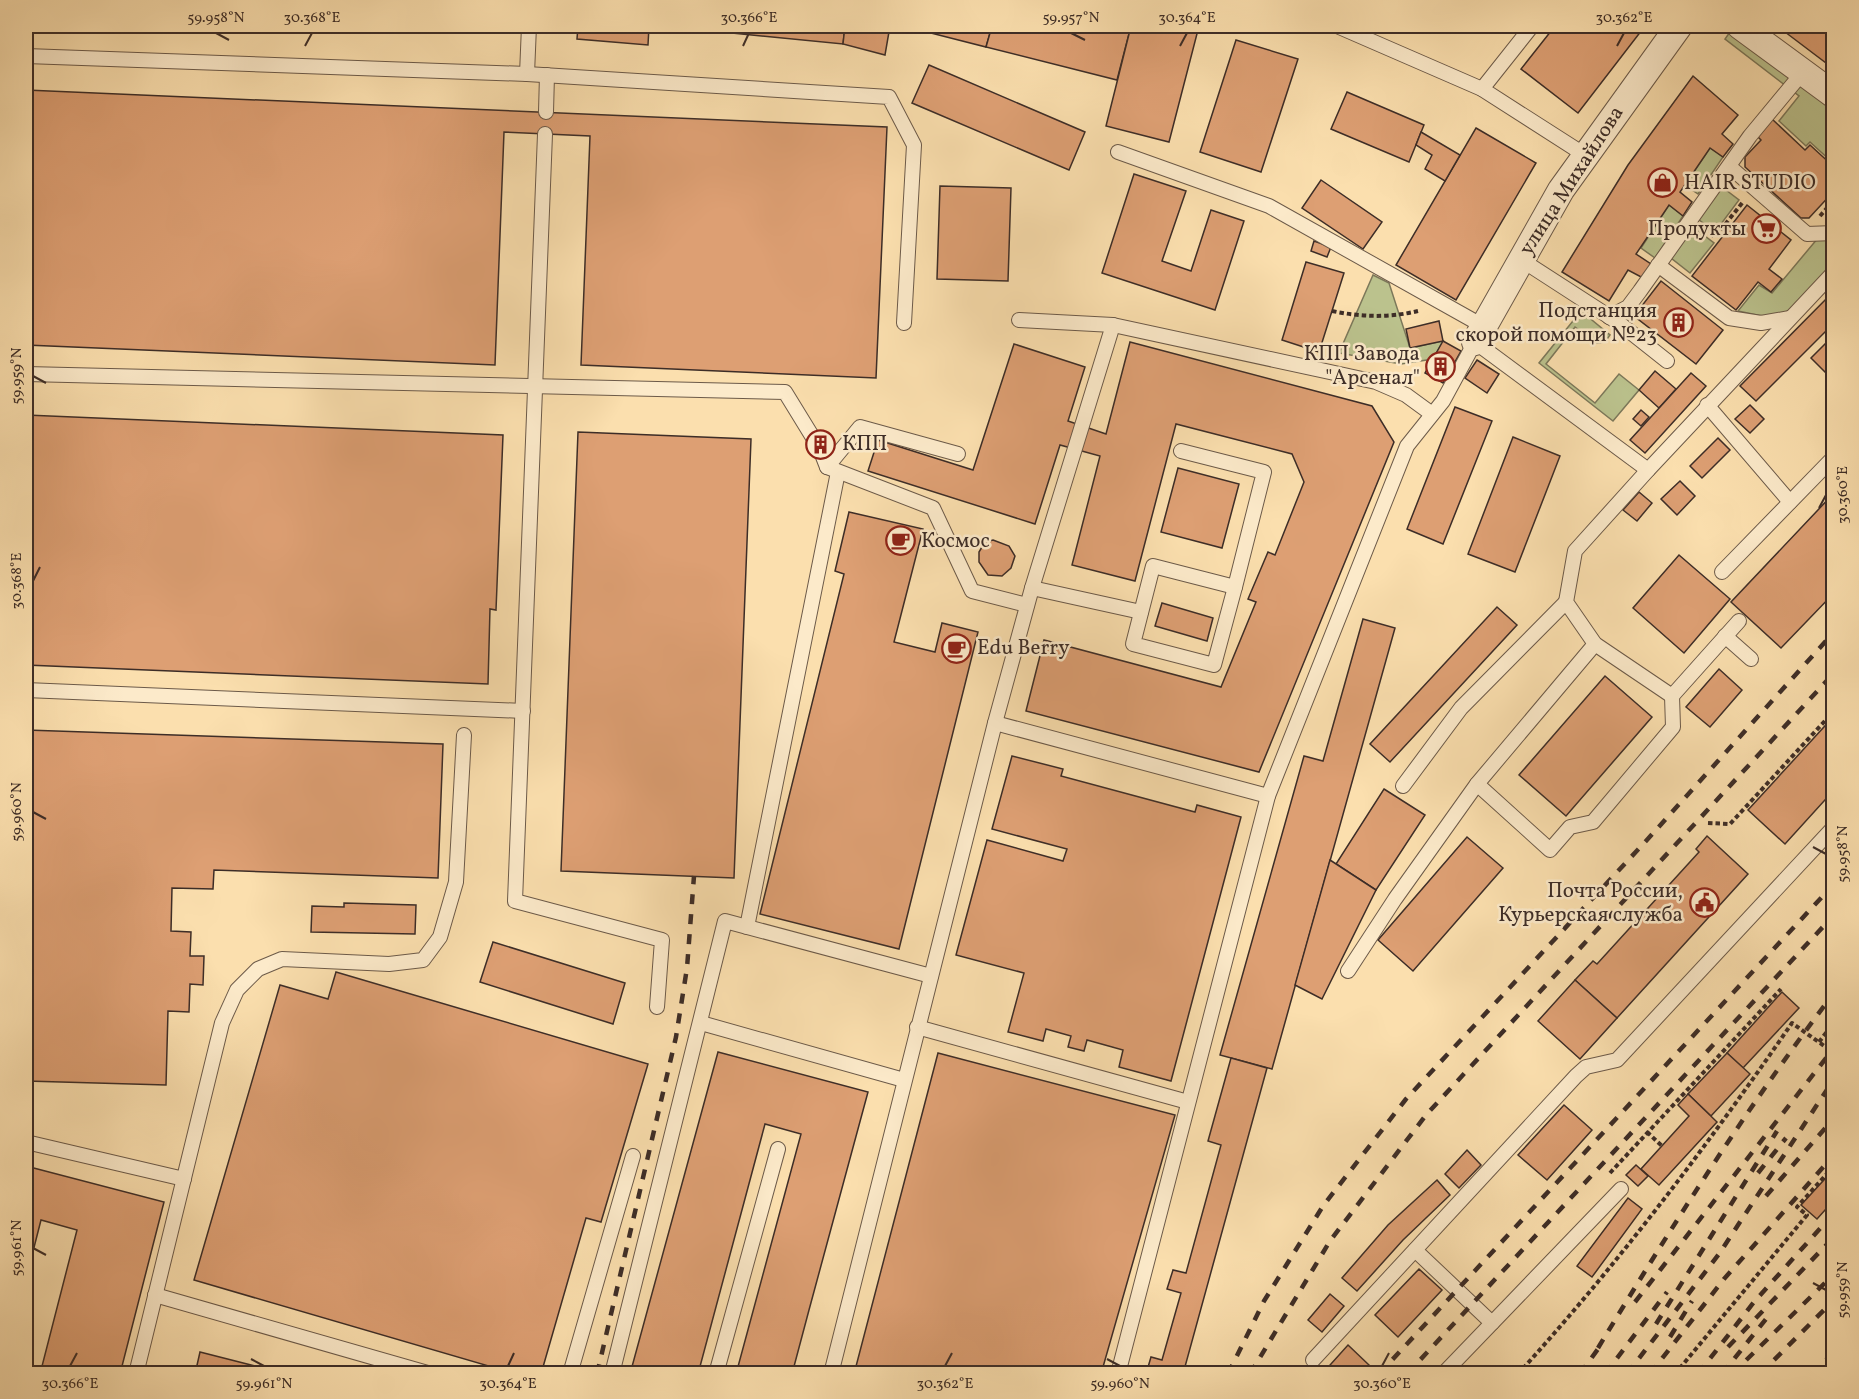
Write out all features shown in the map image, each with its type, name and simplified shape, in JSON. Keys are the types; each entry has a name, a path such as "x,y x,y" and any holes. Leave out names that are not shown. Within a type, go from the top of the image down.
{"street":[{"name":"улица Михайлова","path":"1479,334 1520,259 1585,155 1679,26"},
{"path":"1740,26 1833,95"}],"lane":[{"path":"527,74 529,26"},
{"path":"1338,26 1482,89 1585,155"},
{"path":"1482,89 1532,26"},
{"path":"26,56 527,74 889,97 914,145 904,322"},
{"path":"1609,316 1628,307 1750,136 1803,72"},
{"path":"546,112 548,75"},
{"path":"545,134 515,901 662,940 657,1007"},
{"path":"1118,152 1269,206 1479,334 1648,470"},
{"path":"1730,167 1807,234 1833,233"},
{"path":"1520,259 1609,316 1667,361"},
{"path":"1658,265 1729,318 1761,323 1790,318"},
{"path":"1403,786 1461,708 1566,602 1575,551 1707,405 1833,272"},
{"path":"1019,320 1113,325 1376,382 1407,395 1432,414"},
{"path":"831,1374 995,723 1032,588 1113,325"},
{"path":"1118,1374 1268,796 1407,446 1443,401 1479,334"},
{"path":"26,374 785,392 832,470 933,508 972,591 1027,605"},
{"path":"1707,405 1790,502"},
{"path":"747,927 832,470 860,427 958,454"},
{"path":"1181,451 1264,472 1235,587 1214,665 1132,644 1152,566 1235,587"},
{"path":"1722,572 1833,457"},
{"path":"1032,588 1141,612"},
{"path":"1566,602 1595,644 1672,696"},
{"path":"1477,784 1550,850 1570,827 1593,822 1673,727 1672,696 1739,621"},
{"path":"1725,636 1751,659"},
{"path":"1348,971 1395,899 1477,784 1595,644"},
{"path":"26,690 522,711"},
{"path":"995,723 1268,796"},
{"path":"136,1374 222,1023 237,990 258,969 282,959 389,964 423,960 440,937 456,882 464,735"},
{"path":"1313,1360 1586,1067 1617,1060 1833,827"},
{"path":"612,1374 725,921 931,976"},
{"path":"701,1023 904,1080"},
{"path":"917,1027 1188,1102"},
{"path":"26,1142 184,1179"},
{"path":"716,1374 778,1149"},
{"path":"570,1374 633,1156"},
{"path":"1443,1374 1621,1189"},
{"path":"1415,1250 1492,1323"},
{"path":"155,1295 431,1374"}],"path":[{"path":"1692,219 1715,237 1754,188"},
{"path":"1332,311 1362,317 1401,315"},
{"path":"1708,824 1730,824 1833,711"},
{"path":"1621,1189 1607,1176 1781,989"},
{"path":"1518,1374 1626,1249 1661,1200 1721,1125 1792,1023 1833,1053"},
{"path":"1819,1042 1829,1029"},
{"path":"1647,1132 1662,1146"},
{"path":"1675,1374 1807,1215 1797,1207 1833,1166"}],"green space":[{"path":"1732,29 1833,107 1833,163 1810,142 1806,146 1779,121 1799,96 1725,39"},
{"path":"1710,148 1723,157 1698,194 1685,185"},
{"path":"1722,187 1739,200 1715,232 1698,219"},
{"path":"1669,205 1683,216 1655,258 1641,248"},
{"path":"1693,227 1714,243 1690,273 1671,258"},
{"path":"1818,238 1833,238 1833,263 1785,316 1762,316 1738,311 1759,285 1772,293"},
{"path":"1373,275 1389,283 1410,348 1443,341 1433,359 1401,364 1339,353"},
{"path":"1581,311 1610,335 1605,342 1597,343 1575,327 1546,364 1595,403 1619,374 1639,390 1613,421 1539,363"}],"building":[{"path":"578,26 649,26 648,45 577,39"},
{"path":"662,26 845,26 843,44"},
{"path":"845,26 890,26 885,55 843,44"},
{"path":"920,26 992,26 986,47 919,30"},
{"path":"992,26 1131,26 1117,80 986,47"},
{"path":"1131,26 1199,26 1169,142 1106,126"},
{"path":"1555,26 1645,26 1578,113 1521,69"},
{"path":"1790,26 1834,26 1834,69 1785,32"},
{"path":"1236,40 1298,59 1261,172 1200,152"},
{"path":"929,65 1085,132 1069,170 912,103"},
{"path":"1693,76 1738,115 1722,134 1733,144 1723,157 1710,148 1680,192 1692,202 1683,216 1669,205 1636,254 1651,264 1643,278 1628,270 1609,301 1562,272 1628,165"},
{"path":"26,90 887,127 876,378 581,365 590,136 504,132 495,365 26,345"},
{"path":"1347,92 1424,125 1409,162 1331,129"},
{"path":"1772,119 1805,150 1810,145 1834,167 1834,191 1809,218 1801,218 1745,167 1745,157 1761,140 1757,136"},
{"path":"1476,128 1536,163 1456,300 1396,265"},
{"path":"1421,132 1460,155 1445,181 1425,169 1432,155 1416,145"},
{"path":"1134,174 1186,191 1162,261 1191,271 1211,210 1244,221 1215,310 1102,273"},
{"path":"1321,180 1382,222 1363,249 1302,208"},
{"path":"940,186 1011,188 1008,281 937,279"},
{"path":"1747,205 1791,240 1769,269 1782,279 1771,292 1758,282 1736,310 1692,276"},
{"path":"1314,241 1331,247 1327,257 1311,251"},
{"path":"1306,262 1344,273 1319,352 1282,340"},
{"name":"Подстанция скорой помощи №23","path":"1661,281 1723,330 1696,364 1634,316"},
{"path":"1831,294 1834,297 1834,323 1756,401 1740,386"},
{"path":"1439,321 1443,341 1410,348 1406,329"},
{"name":"КПП Завода \"Арсенал\"","path":"1443,341 1461,351 1443,383 1425,373"},
{"path":"1828,341 1834,346 1834,372 1829,376 1811,358"},
{"path":"1130,342 1372,406 1394,442 1259,772 1026,711 1044,640 1221,687 1256,602 1248,599 1268,552 1275,555 1304,482 1292,454 1176,424 1135,581 1072,565 1100,456 1060,445 1035,524 868,471 878,440 973,470 1014,344 1085,367 1068,421 1106,434"},
{"path":"1477,360 1499,374 1487,393 1465,378"},
{"path":"1655,371 1676,389 1659,408 1639,390"},
{"path":"1691,373 1706,386 1645,453 1630,440"},
{"path":"1750,405 1764,419 1750,433 1735,419"},
{"path":"1455,407 1492,421 1443,544 1407,529"},
{"path":"1641,410 1649,417 1641,426 1633,419"},
{"path":"26,415 503,435 496,610 490,609 488,684 26,665"},
{"path":"578,432 751,439 734,878 561,871"},
{"path":"1513,437 1560,456 1515,572 1468,554"},
{"path":"1718,438 1730,450 1702,478 1690,466"},
{"path":"1178,468 1239,484 1222,548 1161,532"},
{"path":"1680,481 1695,496 1677,515 1661,499"},
{"path":"1639,492 1652,503 1637,521 1623,510"},
{"path":"1834,493 1834,593 1781,648 1731,602"},
{"path":"849,512 923,529 894,642 935,652 942,623 978,632 899,949 760,914 844,574 835,571"},
{"path":"993,540 1009,546 1015,556 1011,568 1002,576 988,575 979,562 979,552 985,542"},
{"path":"1679,555 1730,599 1684,653 1633,608"},
{"path":"1162,603 1213,618 1207,641 1155,626"},
{"path":"1497,607 1517,625 1390,762 1370,744"},
{"path":"1363,619 1395,628 1272,1069 1220,1055 1304,756 1323,761"},
{"path":"1719,669 1742,690 1710,727 1686,707"},
{"path":"1605,676 1652,717 1566,816 1519,775"},
{"path":"1834,716 1834,790 1785,844 1748,810"},
{"path":"26,730 443,744 438,878 214,870 213,889 172,888 171,931 191,932 190,956 204,956 203,985 190,984 189,1012 168,1011 166,1085 26,1081"},
{"path":"1012,756 1063,769 1061,776 1195,812 1197,805 1241,817 1171,1081 1119,1067 1123,1050 1087,1040 1084,1051 1068,1047 1071,1036 1046,1029 1043,1041 1008,1032 1024,973 956,955 987,840 1063,861 1067,849 992,829"},
{"path":"1384,789 1425,815 1376,890 1336,864"},
{"path":"1707,836 1748,874 1617,1018 1575,980 1593,961 1597,964 1699,852 1696,849"},
{"path":"1467,837 1503,868 1413,971 1378,940"},
{"path":"1330,860 1376,890 1322,999 1295,985"},
{"path":"344,903 416,905 415,934 311,932 312,906 344,907"},
{"path":"493,942 625,983 613,1024 480,982"},
{"path":"336,972 648,1064 601,1222 586,1218 541,1374 516,1374 194,1280 280,985 328,999"},
{"path":"1575,980 1617,1018 1580,1059 1538,1021"},
{"path":"1782,992 1799,1008 1743,1068 1727,1053"},
{"path":"718,1052 868,1092 792,1374 736,1374 801,1134 765,1124 698,1374 630,1374"},
{"path":"938,1053 1175,1115 1101,1374 854,1374"},
{"path":"1727,1053 1750,1074 1711,1116 1688,1094"},
{"path":"1231,1058 1267,1068 1183,1374 1146,1374 1151,1357 1162,1360 1181,1293 1167,1289 1173,1270 1186,1273 1221,1145 1208,1141"},
{"path":"1688,1094 1717,1122 1659,1185 1641,1169 1689,1116 1678,1105"},
{"path":"1564,1105 1592,1130 1547,1180 1518,1155"},
{"path":"1467,1150 1481,1165 1459,1188 1445,1174"},
{"path":"1636,1165 1648,1176 1638,1186 1626,1175"},
{"path":"26,1166 164,1202 120,1374 40,1374 77,1230 41,1220 26,1279"},
{"path":"1834,1169 1834,1200 1817,1219 1801,1205"},
{"path":"1437,1180 1450,1195 1403,1240 1357,1291 1342,1278 1388,1225"},
{"path":"1628,1198 1642,1209 1592,1277 1577,1266"},
{"path":"1419,1269 1442,1290 1398,1337 1375,1315"},
{"path":"1330,1294 1344,1306 1322,1332 1308,1320"},
{"path":"1348,1345 1369,1365 1361,1374 1322,1374"},
{"path":"200,1352 255,1366 285,1374 195,1374"}],"railway":[{"path":"1228,1374 1264,1301 1323,1206 1406,1099 1646,841 1834,632"},
{"path":"1250,1374 1330,1241 1426,1115 1834,673"},
{"path":"597,1374 676,1037 687,968 694,876"},
{"path":"1379,1374 1834,884"},
{"path":"1407,1374 1834,915"},
{"path":"1598,1348 1711,1168 1771,1079 1834,993"},
{"path":"1635,1302 1834,1048"},
{"path":"1627,1374 1719,1254 1834,1079"},
{"path":"1766,1196 1834,1118"},
{"path":"1656,1324 1777,1131"},
{"path":"1758,1173 1786,1138"},
{"path":"1650,1374 1724,1279 1834,1155"},
{"path":"1698,1374 1754,1302 1834,1213"},
{"path":"1728,1347 1834,1237"},
{"path":"1732,1374 1834,1274"},
{"path":"1605,1374 1667,1292"},
{"path":"1760,1374 1834,1300"},
{"path":"1670,1337 1692,1301"},
{"path":"1722,1374 1766,1319"},
{"path":"1580,1374 1603,1342"},
{"path":"1812,1374 1834,1352"},
{"path":"1470,1374 1482,1361"}],"place":[{"name":"HAIR STUDIO","path":"1663,183"},
{"name":"Продукты","path":"1767,229"},
{"name":"Подстанция скорой помощи №23","path":"1678,323"},
{"name":"КПП Завода \"Арсенал\"","path":"1441,366"},
{"name":"КПП","path":"821,444"},
{"name":"Космос","path":"900,541"},
{"name":"Edu Berry","path":"956,648"},
{"name":"Почта России, Курьерская служба","path":"1704,903"}]}
